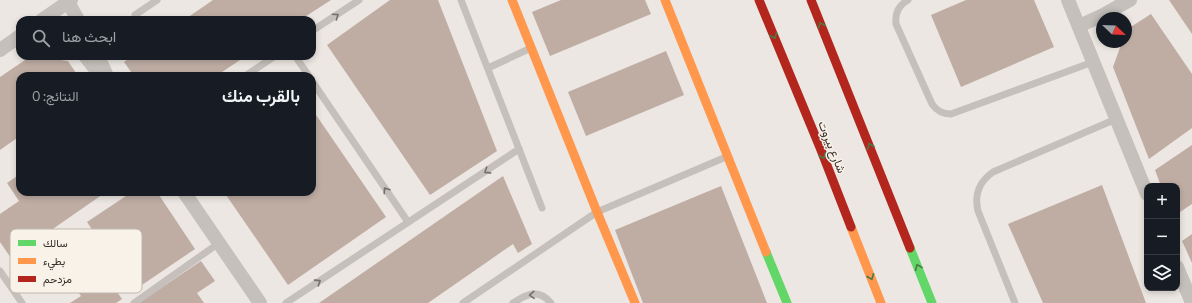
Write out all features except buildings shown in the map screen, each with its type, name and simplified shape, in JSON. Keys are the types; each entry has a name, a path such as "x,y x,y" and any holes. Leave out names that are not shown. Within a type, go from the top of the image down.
{"street":[{"path":"512,0 635,303"},
{"path":"665,0 787,303"},
{"name":"شارع بيروت","path":"759,0 881,303"},
{"path":"811,0 932,303"},
{"path":"1068,0 1144,187"},
{"path":"1079,26 1130,0"},
{"path":"52,16 69,1 76,16"},
{"path":"0,50 16,39"},
{"path":"88,60 98,72"},
{"path":"100,60 105,72"},
{"path":"187,196 260,303"},
{"path":"1180,274 1192,303"}],"lane":[{"path":"135,15 157,0"},
{"path":"316,28 359,0"},
{"path":"461,0 542,208"},
{"path":"908,0 898,9 895,16 896,24 932,104 940,112 951,114 1093,62"},
{"path":"488,68 532,48"},
{"path":"250,72 269,60"},
{"path":"298,60 306,72"},
{"path":"316,87 408,222"},
{"path":"1015,303 978,211 976,197 981,183 993,172 1116,119"},
{"path":"286,303 519,149"},
{"path":"463,303 597,212 728,156"},
{"path":"134,303 219,244"},
{"path":"0,271 10,286"},
{"path":"15,293 22,303"},
{"path":"514,303 524,296 535,294 546,298 551,303"}],"traffic: fast":[{"path":"910,248 932,303"},
{"path":"766,252 787,303"}],"traffic: slow":[{"path":"512,0 635,303"},
{"path":"665,0 766,252"},
{"path":"851,227 881,303"}],"traffic: jam":[{"path":"759,0 851,227"},
{"path":"811,0 910,248"}]}
